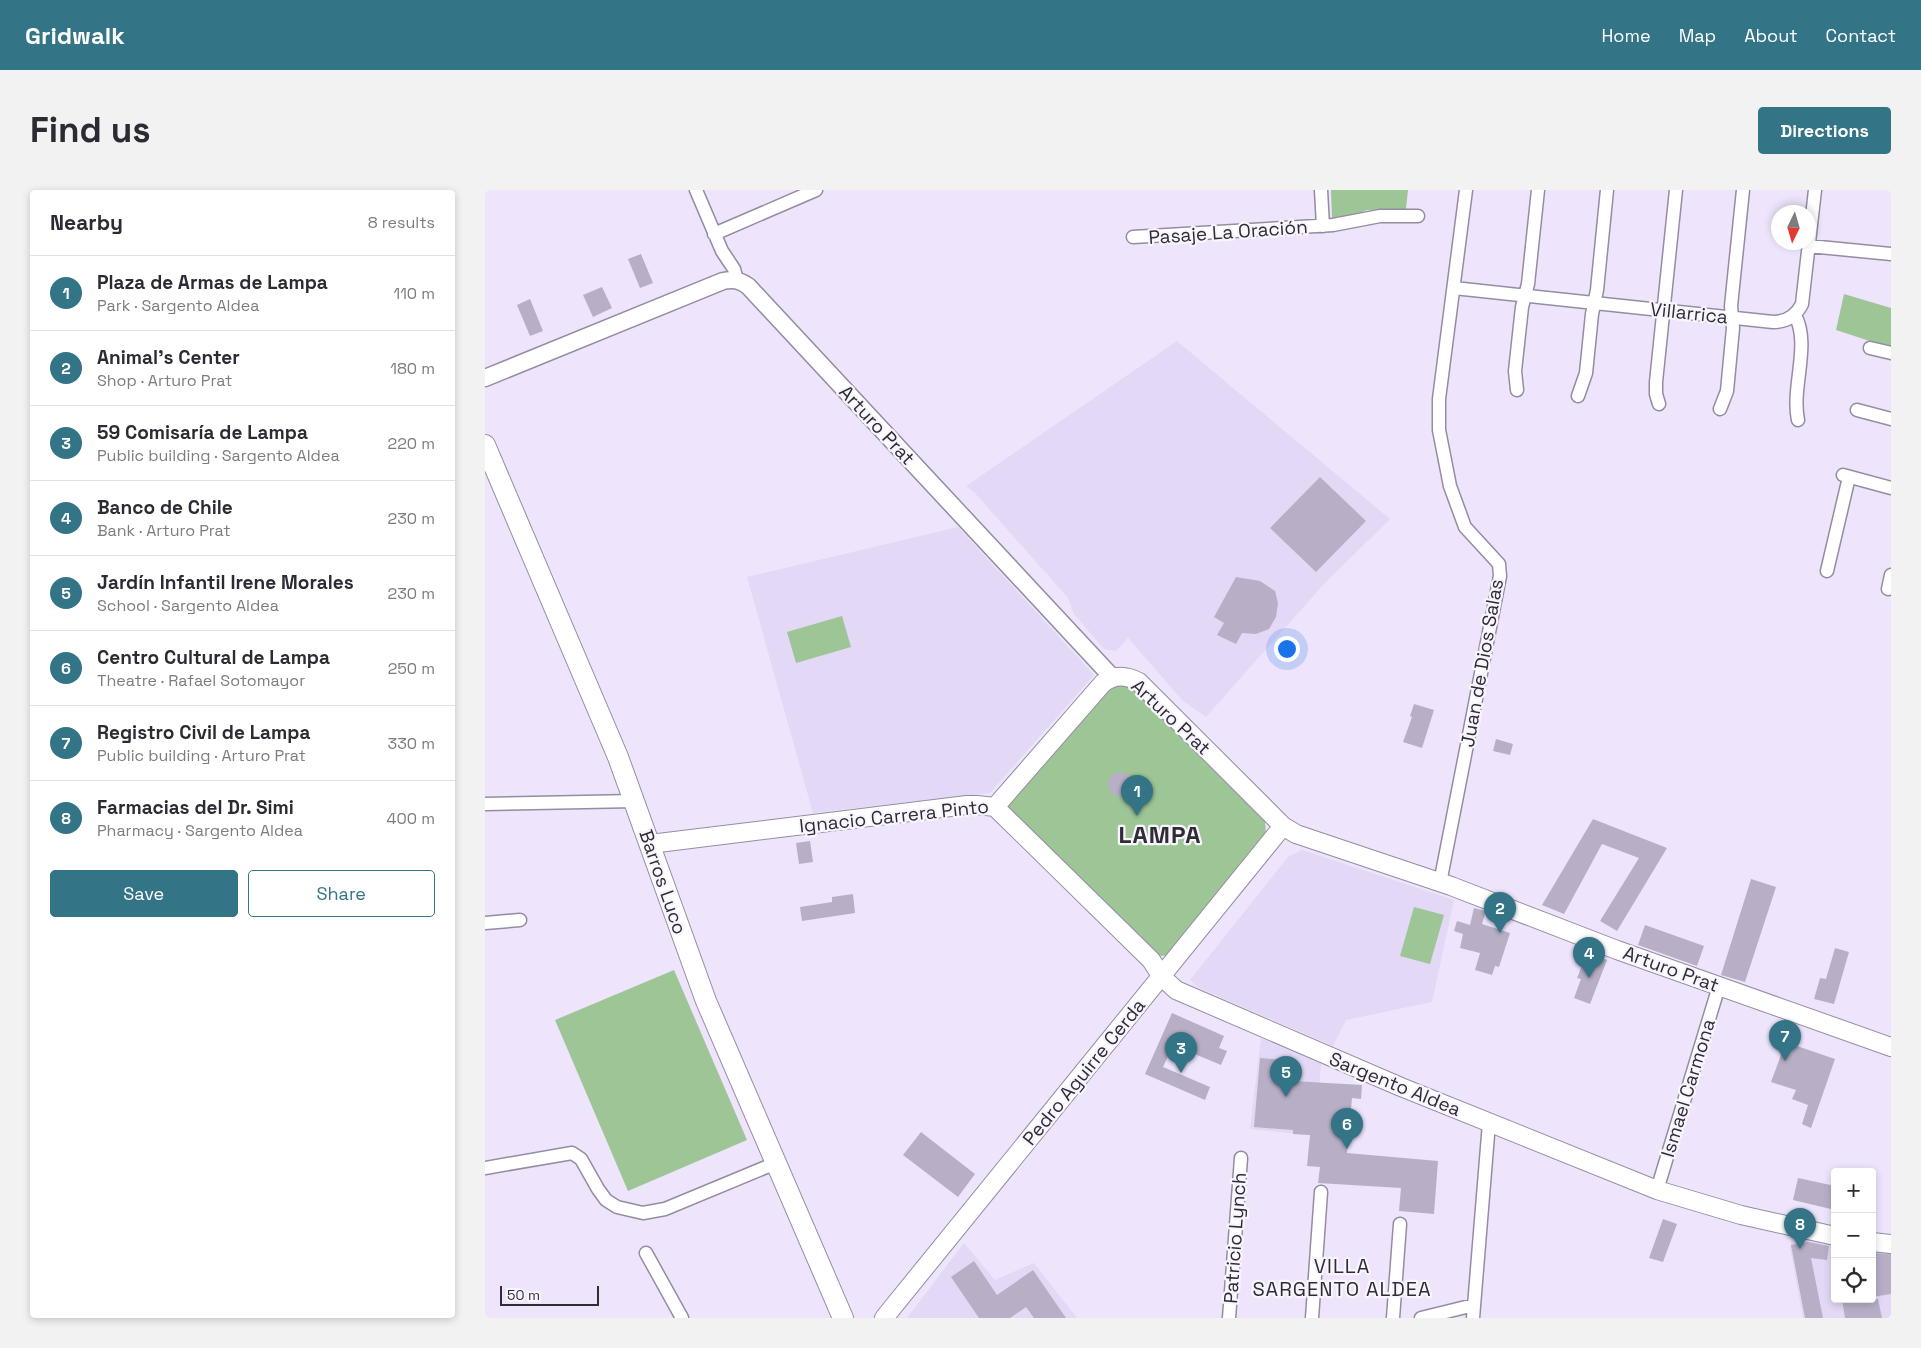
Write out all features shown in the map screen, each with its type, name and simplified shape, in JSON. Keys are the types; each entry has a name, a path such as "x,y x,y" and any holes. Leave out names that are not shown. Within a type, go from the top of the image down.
{"main road":[{"name":"Barros Luco","path":"485,445 599,711 635,801 703,992 843,1318"},
{"name":"Ignacio Carrera Pinto","path":"650,844 967,805 995,807 1103,683 1112,677"},
{"name":"Arturo Prat","path":"1112,677 1127,677 1139,682 1283,826 1305,838 1440,883 1617,950 1891,1047"},
{"name":"Sargento Aldea","path":"995,807 1151,960 1162,978 1176,990 1325,1056 1657,1190 1741,1215 1831,1235"},
{"name":"Pedro Aguirre Cerda","path":"884,1318 1162,978 1283,826"},
{"path":"1876,1242 1891,1244"}],"street":[{"path":"485,378 723,281 737,280 735,269 722,251 696,190"},
{"path":"714,234 816,190"},
{"path":"1321,190 1323,226"},
{"name":"Juan de Dios Salas","path":"1440,883 1500,576 1499,564 1465,527 1450,486 1440,443 1439,399 1466,190"},
{"path":"1517,390 1515,371 1522,307 1528,284 1538,190"},
{"path":"1578,396 1586,373 1607,190"},
{"path":"1659,404 1655,388 1676,190"},
{"path":"1720,409 1727,391 1733,328 1731,306 1743,190"},
{"path":"1813,205 1815,190"},
{"name":"Pasaje La Oración","path":"1133,238 1323,226 1380,216 1418,216"},
{"path":"1816,247 1891,254"},
{"path":"1798,420 1795,405 1801,334 1795,315 1804,297 1809,250"},
{"name":"Arturo Prat","path":"737,280 748,286 1112,677"},
{"name":"Villarrica","path":"1454,288 1779,322 1795,315"},
{"path":"1870,348 1891,353"},
{"path":"1857,410 1891,419"},
{"path":"1827,571 1846,476 1891,488"},
{"path":"1888,589 1891,575"},
{"path":"485,804 635,801"},
{"path":"485,923 520,920"},
{"name":"Ismael Carmona","path":"1657,1190 1719,986"},
{"path":"1421,1318 1473,1312 1489,1123"},
{"path":"485,1168 572,1152 581,1159 606,1200 617,1207 643,1213 665,1209 776,1163"},
{"name":"Patricio Lynch","path":"1229,1318 1241,1158"},
{"path":"1312,1318 1321,1192"},
{"path":"1393,1318 1400,1224"},
{"path":"646,1253 682,1318"}],"shaded area":[{"path":"1177,341 1390,519 1324,584 1206,717 1183,701 1128,638 1116,651 1104,649 1074,614 1068,598 975,493 966,486"},
{"path":"958,527 1094,675 990,793 813,813 747,577"},
{"path":"1302,850 1454,900 1432,1002 1346,1020 1333,1046 1199,988 1190,980 1288,857"},
{"path":"1261,1038 1321,1064 1316,1136 1250,1129"},
{"path":"1792,1236 1831,1244 1831,1303 1876,1303 1876,1251 1891,1253 1891,1318 1803,1318 1790,1248"},
{"path":"964,1243 995,1280 1034,1263 1077,1318 907,1318"}],"green space":[{"path":"1331,190 1408,190 1406,209 1367,210 1349,217 1332,218"},
{"path":"1844,294 1891,308 1891,348 1836,330"},
{"path":"842,616 851,647 796,663 787,632"},
{"path":"1119,683 1131,685 1265,821 1266,833 1169,955 1161,956 1149,950 1008,812 1006,802 1108,688"},
{"path":"1414,907 1444,915 1430,964 1400,956"},
{"path":"674,970 747,1140 628,1191 555,1020"}],"building":[{"path":"641,254 653,283 640,288 628,259"},
{"path":"602,287 612,308 593,317 583,295"},
{"path":"530,299 543,331 530,336 517,305"},
{"path":"1320,477 1366,521 1316,572 1270,528"},
{"path":"1236,577 1260,581 1275,591 1278,603 1276,617 1269,629 1256,634 1242,633 1236,644 1217,635 1224,623 1214,617"},
{"path":"1414,704 1434,710 1422,748 1403,742 1412,717 1410,716"},
{"path":"1496,739 1513,744 1510,755 1493,751"},
{"path":"1120,772 1125,773 1131,779 1131,789 1125,795 1120,796 1115,795 1109,789 1108,784 1109,779 1115,773"},
{"path":"1593,819 1667,848 1617,931 1600,921 1639,858 1602,844 1564,914 1542,905"},
{"path":"810,841 813,862 799,864 796,843"},
{"path":"1751,879 1776,887 1745,982 1721,975"},
{"path":"853,894 855,913 802,921 800,907 832,902 832,897"},
{"path":"1474,908 1486,911 1482,924 1510,933 1499,967 1495,966 1492,975 1475,970 1480,953 1460,948 1463,934 1454,931 1457,921 1470,925"},
{"path":"1645,925 1704,946 1697,966 1638,945"},
{"path":"1835,948 1849,952 1834,1004 1814,999 1820,978 1826,979"},
{"path":"1587,953 1607,960 1590,1004 1574,998 1581,979 1577,978"},
{"path":"1172,1013 1224,1036 1219,1048 1227,1051 1221,1065 1173,1045 1163,1067 1210,1087 1205,1100 1145,1074"},
{"path":"1788,1036 1799,1040 1797,1046 1835,1059 1811,1128 1802,1124 1808,1105 1792,1099 1796,1090 1771,1082"},
{"path":"1260,1058 1295,1061 1293,1081 1362,1085 1361,1099 1352,1098 1347,1153 1438,1161 1434,1214 1399,1211 1401,1188 1318,1183 1320,1167 1307,1166 1310,1135 1293,1134 1293,1130 1254,1127"},
{"path":"921,1132 975,1174 958,1197 903,1155"},
{"path":"1798,1178 1831,1185 1831,1209 1793,1200"},
{"path":"1663,1219 1677,1224 1663,1262 1649,1258"},
{"path":"1808,1242 1829,1246 1827,1260 1811,1258 1823,1318 1805,1318 1791,1245"},
{"path":"1876,1253 1891,1254 1891,1294 1876,1296"},
{"path":"974,1261 997,1295 1033,1270 1066,1318 1034,1318 1026,1307 1010,1318 979,1318 951,1277"},
{"path":"1876,1299 1878,1299 1882,1318 1845,1318 1843,1303 1876,1303"}],"place":[{"name":"Plaza de Armas de Lampa","path":"1137,816"},
{"name":"Animal's Center","path":"1500,933"},
{"name":"Banco de Chile","path":"1589,978"},
{"name":"Registro Civil de Lampa","path":"1785,1061"},
{"name":"59 Comisaría de Lampa","path":"1181,1073"},
{"name":"Jardín Infantil Irene Morales","path":"1286,1097"},
{"name":"Centro Cultural de Lampa","path":"1347,1149"},
{"name":"Farmacias del Dr. Simi","path":"1800,1249"}],"district":[{"name":"LAMPA","path":"1160,834"},
{"name":"VILLA SARGENTO ALDEA","path":"1342,1278"}]}
